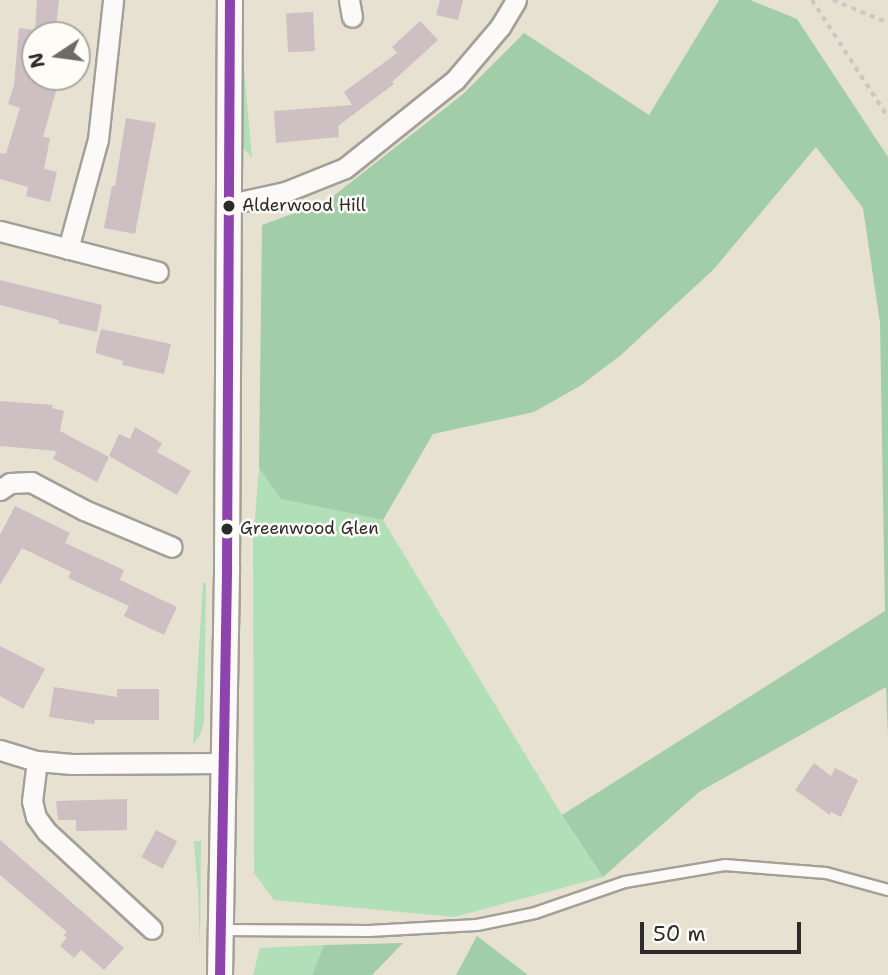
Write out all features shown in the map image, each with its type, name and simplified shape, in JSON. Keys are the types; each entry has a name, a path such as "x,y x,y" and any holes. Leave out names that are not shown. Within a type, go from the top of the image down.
{"street":[{"path":"68,249 98,139 113,0"},
{"path":"220,975 230,0"},
{"path":"230,204 285,192 345,168 455,80 500,27 516,0"},
{"path":"0,231 159,272"},
{"path":"0,490 10,483 32,482 84,510 172,547"},
{"path":"0,750 37,761 72,764 224,763"},
{"path":"37,761 32,801 36,817 46,831 152,929"}],"lane":[{"path":"220,930 369,931 477,925 535,913 625,882 725,865 826,873 888,890"}],"path":[{"path":"812,0 888,117"},
{"path":"833,0 888,23"}],"green space":[{"path":"719,0 750,0 797,19 888,157 888,737 886,687 699,792 603,877 562,815 885,611 880,323 863,208 816,147 714,269 621,355 580,386 534,412 433,434 383,520 281,499 259,468 262,225 327,201 462,95 524,33 649,115"},
{"path":"240,64 244,69 252,158 243,148"},
{"path":"259,468 281,499 383,520 562,815 603,877 454,917 274,900 254,873 253,542"},
{"path":"203,583 206,583 204,722 193,745"},
{"path":"194,841 201,841 200,948 198,892"},
{"path":"477,936 528,975 456,975"},
{"path":"403,943 372,975 312,975 324,945"},
{"path":"324,945 312,975 253,975 260,948"}],"building":[{"path":"37,0 59,0 57,21 36,21"},
{"path":"440,0 463,0 458,20 436,15"},
{"path":"313,12 315,51 288,52 286,13"},
{"path":"420,21 438,40 392,82 394,84 338,126 339,137 276,143 274,111 352,105 344,92 397,53 392,47"},
{"path":"19,28 21,91 56,91 43,137 50,138 44,169 57,172 50,202 26,196 28,187 0,179 0,153 6,154 20,108 8,104 14,85"},
{"path":"126,118 156,123 135,234 104,228 112,186 115,186"},
{"path":"0,280 102,305 97,332 0,305"},
{"path":"101,329 171,344 164,374 122,365 123,361 95,353"},
{"path":"0,401 53,405 52,408 64,411 60,431 109,457 97,482 53,459 57,451 0,446"},
{"path":"135,427 162,443 157,452 191,471 177,495 109,456 119,434 130,439"},
{"path":"15,506 70,533 65,543 124,570 120,580 177,607 164,635 124,616 129,606 68,578 71,572 22,548 0,585 0,535"},
{"path":"0,646 45,669 23,709 0,696"},
{"path":"54,687 117,697 117,689 159,689 159,720 95,720 94,724 49,717"},
{"path":"814,763 831,776 835,768 858,780 841,817 831,812 830,815 795,790"},
{"path":"127,799 127,830 76,831 76,820 58,820 56,801"},
{"path":"156,830 177,841 163,869 141,857"},
{"path":"0,840 124,948 104,970 81,950 74,958 60,946 67,938 64,935 67,932 0,875"}],"transit line":[{"path":"220,975 227,566 230,0"}],"place":[{"name":"Alderwood Hill","path":"229,206"},
{"name":"Greenwood Glen","path":"227,529"}]}
